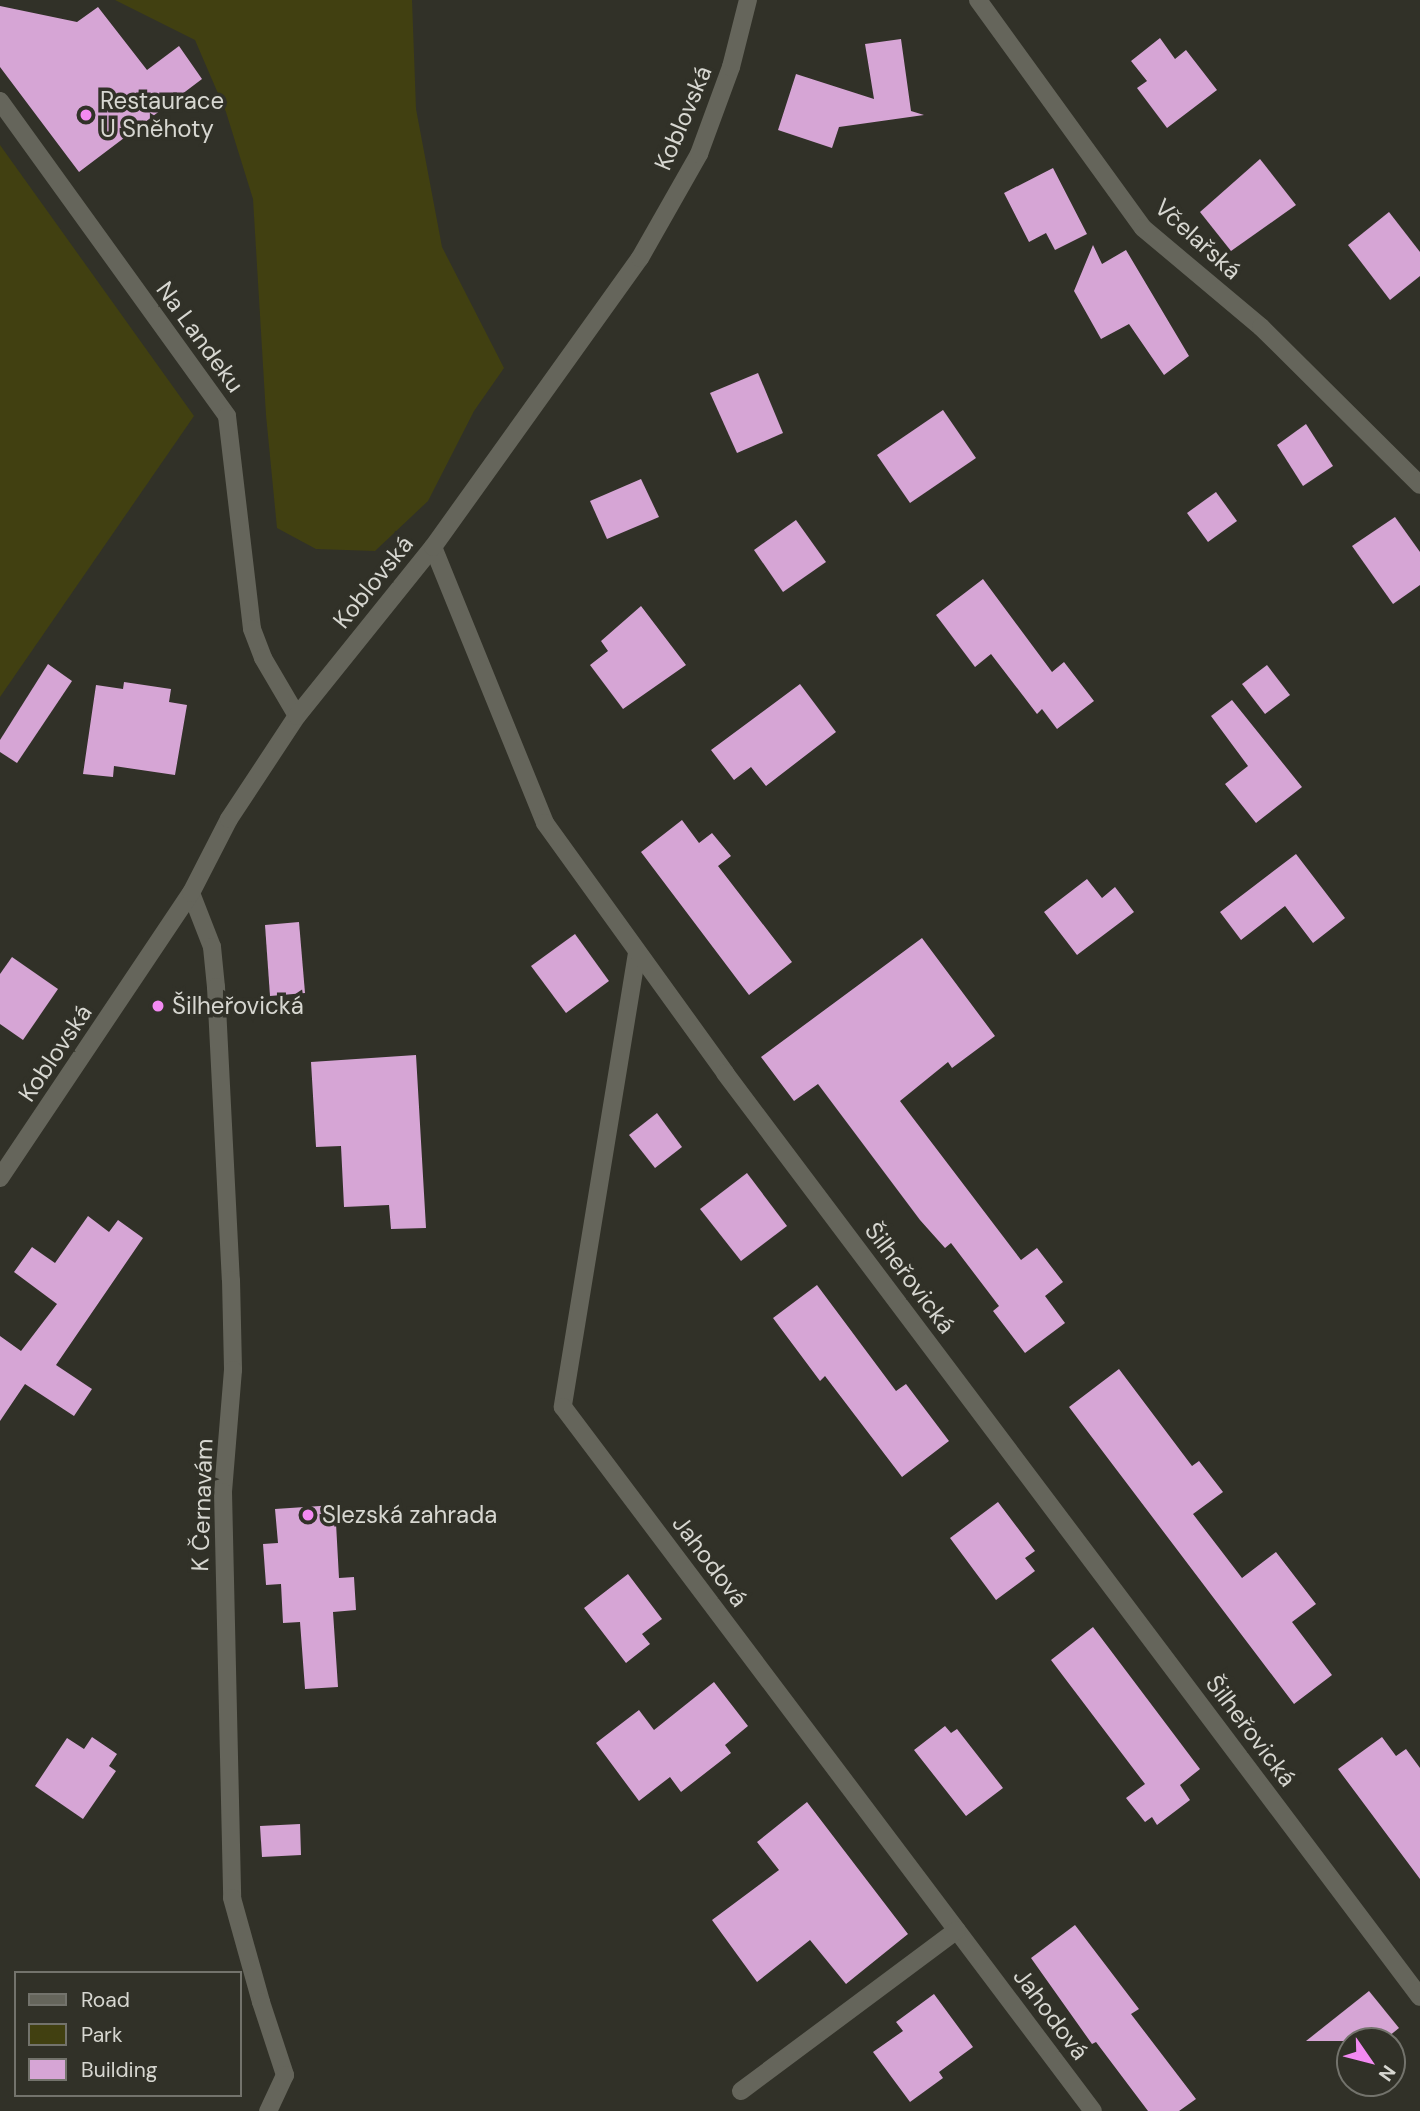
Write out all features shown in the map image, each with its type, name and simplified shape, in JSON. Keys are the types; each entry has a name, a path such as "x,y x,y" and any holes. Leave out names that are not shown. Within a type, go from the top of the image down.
{"street":[{"name":"Koblovská","path":"0,1178 191,893 229,819 297,716 433,547 639,258 699,155 734,56 748,0"},
{"name":"Včelařská","path":"978,0 1143,228 1261,327 1420,485"},
{"name":"Na Landeku","path":"0,101 228,416 252,629 263,658 297,716"},
{"name":"Šilheřovická","path":"433,547 545,823 637,953 1420,1997"},
{"name":"K Černavám","path":"191,893 212,947 215,974 232,1280 233,1370 223,1492 232,1898 261,2003 285,2075 268,2111"},
{"name":"Jahodová","path":"637,953 564,1407 1093,2111"},
{"path":"741,2091 957,1930"}],"green space":[{"path":"115,0 412,0 416,109 442,247 504,368 474,411 428,501 375,551 316,549 277,528 266,415 253,199 226,112 195,40"},
{"path":"0,145 194,416 0,697"}],"building":[{"name":"Restaurace U Sněhoty","path":"0,6 77,22 98,7 147,70 179,46 202,79 79,172 0,67"},
{"path":"1160,38 1175,59 1186,50 1217,90 1167,128 1137,88 1147,81 1131,61"},
{"path":"901,39 911,111 924,115 839,127 832,148 778,130 796,74 874,99 865,44"},
{"path":"1260,159 1296,205 1231,251 1200,212"},
{"path":"1053,168 1087,234 1055,250 1046,233 1029,242 1004,193"},
{"path":"1389,212 1420,252 1420,276 1390,300 1348,245"},
{"path":"1093,245 1102,264 1126,250 1189,356 1164,375 1129,324 1101,339 1074,291"},
{"path":"758,373 783,433 737,453 710,393"},
{"path":"943,410 976,458 910,503 877,455"},
{"path":"1306,424 1333,466 1303,486 1277,445"},
{"path":"641,479 659,517 607,539 590,501"},
{"path":"1216,492 1237,521 1208,542 1187,513"},
{"path":"1395,517 1420,552 1420,585 1393,604 1352,546"},
{"path":"796,520 826,562 783,592 754,550"},
{"path":"983,579 1052,672 1064,662 1094,701 1057,729 1042,709 1037,714 991,654 975,667 936,615"},
{"path":"641,606 686,665 623,709 590,665 608,651 601,641"},
{"path":"48,664 72,681 17,763 0,752 0,740"},
{"path":"1267,665 1290,695 1265,714 1242,684"},
{"path":"124,682 171,689 169,702 187,705 175,775 114,766 113,777 83,774 96,685 123,689"},
{"path":"800,684 836,732 766,786 751,767 734,780 711,750"},
{"path":"1232,700 1302,787 1256,823 1225,784 1248,766 1211,716"},
{"path":"682,820 699,843 712,833 731,856 718,866 792,962 749,995 641,852"},
{"path":"1296,854 1345,918 1313,943 1285,906 1241,940 1220,912"},
{"path":"1087,879 1102,898 1115,887 1134,912 1077,955 1044,912"},
{"path":"299,922 305,993 270,996 265,925"},
{"path":"575,934 609,981 566,1013 531,966"},
{"path":"922,938 995,1036 952,1068 948,1062 900,1101 1021,1260 1037,1248 1063,1282 1045,1296 1065,1323 1025,1353 993,1311 999,1306 951,1243 945,1248 920,1220 818,1084 794,1101 761,1057"},
{"path":"12,957 58,989 23,1040 0,1024 0,974"},
{"path":"416,1055 426,1228 391,1229 389,1205 344,1207 341,1146 316,1147 311,1062"},
{"path":"657,1113 682,1147 655,1168 629,1135"},
{"path":"747,1173 787,1226 741,1261 700,1209"},
{"path":"88,1216 109,1232 118,1220 143,1238 56,1365 92,1389 74,1416 25,1384 0,1421 0,1336 21,1351 57,1304 14,1272 32,1247 55,1263"},
{"path":"817,1285 896,1391 906,1384 949,1441 902,1477 825,1376 820,1381 773,1318"},
{"path":"1119,1369 1192,1466 1199,1461 1223,1492 1193,1514 1242,1578 1276,1552 1316,1604 1292,1622 1332,1675 1294,1704 1069,1407"},
{"path":"998,1502 1035,1551 1025,1558 1035,1571 996,1600 950,1538"},
{"path":"335,1505 339,1578 354,1577 356,1610 333,1612 338,1687 305,1689 300,1622 283,1623 281,1584 266,1585 263,1544 278,1543 275,1509"},
{"path":"628,1574 662,1619 642,1634 650,1644 626,1663 584,1608"},
{"path":"1093,1627 1200,1769 1180,1785 1190,1800 1157,1825 1152,1817 1145,1822 1126,1798 1145,1784 1051,1660"},
{"path":"714,1682 748,1726 725,1745 731,1753 681,1792 670,1777 639,1801 596,1743 639,1710 654,1730"},
{"path":"945,1726 951,1733 957,1729 1003,1788 966,1816 914,1750"},
{"path":"92,1737 117,1754 109,1766 116,1771 83,1819 35,1786 67,1738 84,1749"},
{"path":"1382,1737 1396,1756 1406,1749 1420,1768 1420,1879 1338,1769"},
{"path":"807,1802 908,1934 846,1984 810,1940 757,1982 712,1920 779,1870 757,1842"},
{"path":"300,1824 301,1855 262,1857 260,1826"},
{"path":"1075,1925 1139,2009 1131,2014 1196,2099 1179,2111 1148,2111 1096,2042 1092,2044 1031,1958"},
{"path":"1369,1991 1398,2027 1336,2027 1336,2041 1306,2041"},
{"path":"934,1994 973,2047 939,2072 943,2078 910,2102 873,2052 903,2031 896,2022"}],"place":[{"name":"Restaurace U Sněhoty","path":"86,115"},
{"name":"Šilheřovická","path":"158,1006"},
{"name":"Slezská zahrada","path":"308,1515"}]}
